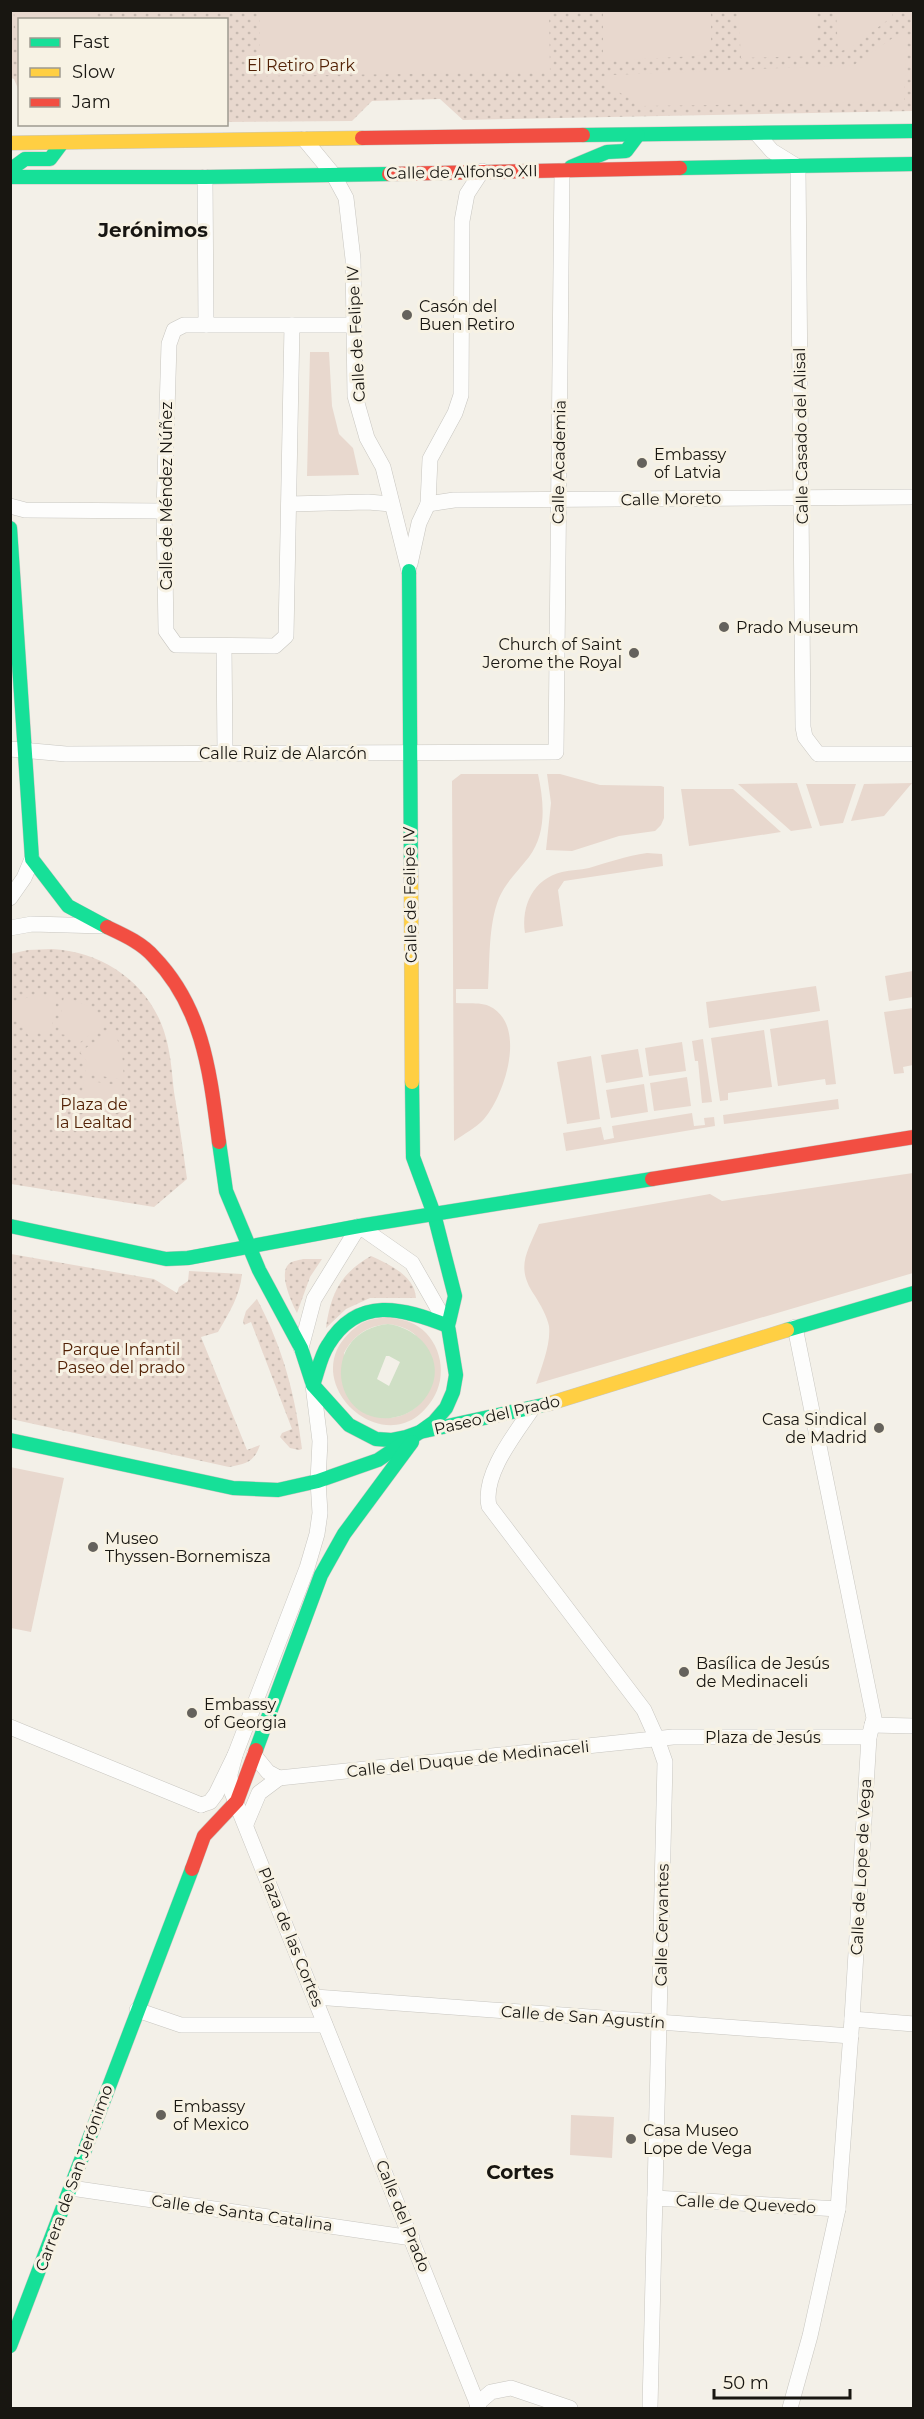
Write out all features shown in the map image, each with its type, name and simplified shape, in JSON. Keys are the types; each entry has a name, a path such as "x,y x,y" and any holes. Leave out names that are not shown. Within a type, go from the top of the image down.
{"main road":[{"path":"10,143 914,131"},
{"path":"562,171 607,152 626,151 638,135"},
{"path":"10,170 26,159 50,159 62,143"},
{"name":"Calle de Alfonso XII","path":"10,177 204,177 914,164"},
{"path":"10,528 18,749 32,859 68,906 136,942 154,956 193,1012 213,1095 226,1191 250,1245 258,1270 301,1348 313,1385 349,1425 376,1438 398,1439 420,1432"},
{"name":"Calle de Felipe IV","path":"409,572 412,1150 434,1214 455,1296 448,1326"},
{"path":"10,1226 165,1259 188,1258 359,1226 914,1137"},
{"name":"Paseo del Prado","path":"10,1440 233,1488 278,1490 318,1481 378,1460 420,1432 532,1409 795,1327 914,1293"},
{"path":"138,2010 204,1836 237,1801 321,1575 344,1534 420,1432 440,1415 453,1392 456,1364 448,1326 394,1308 378,1308 361,1313 347,1322 326,1348 313,1385"},
{"name":"Carrera de San Jerónimo","path":"10,2346 138,2010"}],"street":[{"path":"757,134 772,151 798,167"},
{"name":"Calle de Felipe IV","path":"304,139 333,174 346,198 353,259 355,396 367,438 383,467 409,572"},
{"name":"Calle Casado del Alisal","path":"798,167 803,727 805,737 818,754 914,754"},
{"name":"Calle de Felipe IV","path":"409,572 414,539 428,504 430,459 455,413 461,394 462,221 467,194 482,171"},
{"name":"Calle Academia","path":"556,752 562,171"},
{"path":"204,177 206,325"},
{"name":"Calle de Méndez Núñez","path":"292,325 286,636 275,646 176,645 166,631 164,511 169,344 174,330 184,324 353,325"},
{"name":"Calle Moreto","path":"428,504 454,500 914,497"},
{"path":"289,504 368,502 391,504"},
{"path":"10,506 24,510 164,511"},
{"path":"224,646 225,753"},
{"name":"Calle Ruiz de Alarcón","path":"18,749 66,754 556,752"},
{"path":"10,898 24,878 32,859"},
{"path":"10,928 32,924 106,926"},
{"path":"301,1348 314,1299 359,1226 412,1263 448,1326"},
{"name":"Calle de Lope de Vega","path":"790,2409 810,2336 838,2209 870,1731 874,1710 795,1327"},
{"name":"Plaza de las Cortes","path":"201,1805 210,1802 216,1794 234,1755 307,1568 317,1534 320,1514 318,1481 320,1441 313,1385"},
{"name":"Calle Cervantes","path":"532,1409 496,1468 489,1484 487,1497 489,1506 644,1710 665,1762 650,2409"},
{"name":"Plaza de Jesús","path":"657,1739 870,1731 914,1725"},
{"path":"10,1727 201,1805 206,1825 204,1836"},
{"name":"Calle del Duque de Medinaceli","path":"279,1778 657,1739"},
{"name":"Plaza de las Cortes","path":"138,2010 181,2025 325,2025 230,1781 234,1755"},
{"path":"246,1824 259,1793 279,1778 268,1772 254,1755"},
{"name":"Calle de San Agustín","path":"315,1998 851,2036"},
{"path":"852,2019 914,2024"},
{"name":"Calle del Prado","path":"325,2025 478,2406"},
{"name":"Calle de Santa Catalina","path":"71,2188 412,2238"},
{"name":"Calle de Quevedo","path":"655,2198 838,2209"},
{"path":"478,2406 491,2392 511,2388 570,2409"}],"green space":[{"path":"14,10 95,11 91,18 18,18 18,43"},
{"name":"El Retiro Park","path":"11,11 913,11 913,111 463,120 440,99 372,101 352,121 228,122 228,18 18,18 18,89 14,79 11,78"},
{"path":"260,11 549,11 550,72 260,76"},
{"path":"603,11 711,11 711,46 707,52 697,56 603,61"},
{"path":"738,11 815,11 815,52 810,56 741,58"},
{"path":"836,11 892,11 892,17 850,48 838,52"},
{"path":"907,28 904,102 643,106 594,78 612,75 854,65"},
{"path":"310,352 329,352 332,406 339,434 353,448 359,475 307,476"},
{"path":"461,774 538,774 543,806 541,828 535,848 505,887 495,909 490,943 488,989 456,989 456,1003 489,1006 501,1015 508,1028 510,1043 505,1077 492,1108 481,1122 454,1141 452,781"},
{"path":"547,774 560,774 600,785 664,787 664,818 655,831 619,836 572,851 546,850 551,803"},
{"path":"797,783 812,828 791,831 738,784"},
{"path":"912,783 884,816 851,821 864,784"},
{"path":"806,784 856,784 843,823 820,826"},
{"path":"681,789 733,789 781,832 689,846"},
{"path":"647,853 662,854 663,866 564,881 558,890 563,926 525,933 527,904 536,887 543,881 562,872 589,868"},
{"name":"Plaza de la Lealtad","path":"52,949 90,957 124,975 150,1002 159,1019 169,1052 187,1179 154,1207 11,1184 10,954 28,950"},
{"path":"913,971 913,997 889,1001 885,976"},
{"path":"816,986 820,1011 709,1028 706,1002"},
{"path":"39,995 57,995 51,1033 40,1032 31,1039 11,1012 11,1005 22,999"},
{"path":"64,996 90,1007 108,1022 75,1046 68,1035 58,1034"},
{"path":"913,1008 913,1065 903,1067 904,1073 894,1074 884,1012"},
{"path":"828,1020 836,1084 826,1085 825,1079 778,1086 770,1029"},
{"path":"113,1029 122,1051 124,1080 85,1073 87,1062 80,1052"},
{"path":"764,1030 772,1087 728,1093 728,1100 720,1101 711,1038"},
{"path":"703,1039 712,1102 702,1103 698,1061 695,1061 692,1041"},
{"path":"682,1042 686,1071 649,1076 645,1048"},
{"path":"638,1049 643,1077 606,1083 601,1055"},
{"path":"591,1056 600,1119 567,1124 557,1062"},
{"path":"687,1077 691,1106 654,1111 650,1083"},
{"path":"84,1080 123,1086 114,1109 96,1130 73,1099 82,1092"},
{"path":"644,1084 648,1112 611,1118 606,1090"},
{"path":"838,1099 839,1109 724,1124 723,1115"},
{"path":"692,1113 694,1126 705,1125 704,1118 714,1117 715,1126 566,1151 563,1133 601,1127 604,1140 614,1138 612,1126"},
{"path":"913,1173 913,1273 536,1384 547,1348 549,1326 529,1286 524,1268 527,1252 539,1224 710,1194 722,1201"},
{"name":"Parque Infantil Paseo del prado","path":"11,1254 154,1279 177,1293 179,1287 188,1281 189,1271 242,1274 236,1297 218,1332 201,1337 247,1450 260,1445 252,1459 229,1467 11,1419"},
{"path":"371,1256 393,1267 406,1277 415,1290 416,1298 370,1298 346,1309 326,1328 334,1295 344,1277"},
{"path":"303,1259 322,1259 310,1277 297,1313 287,1288 285,1273 290,1263"},
{"path":"257,1299 274,1335 287,1372 299,1429 302,1449 299,1450 290,1448 280,1437 282,1433 292,1429 251,1322 244,1325 246,1311"},
{"path":"388,1317 414,1324 423,1330 435,1346 441,1365 439,1386 435,1395 416,1417 394,1425 371,1421 352,1408 338,1390 333,1367 340,1344 362,1323","holes":["388,1324 409,1330 420,1341 434,1377 429,1390 413,1410 392,1418 380,1417 355,1406 344,1353 352,1341 367,1329"]},
{"path":"10,1467 64,1478 31,1632 11,1628"},
{"path":"571,2115 614,2117 612,2158 570,2155"}],"shaded area":[{"path":"388,1324 402,1327 423,1342 430,1352 435,1376 431,1389 416,1408 391,1418 371,1416 355,1407 345,1393 341,1376 343,1358 351,1342 366,1330","holes":["386,1356 400,1362 389,1386 377,1379"]}],"traffic: fast":[{"path":"583,135 914,131"},
{"path":"571,167 607,152 626,151 638,135"},
{"path":"10,170 25,159 50,159 62,143"},
{"path":"680,168 914,164"},
{"path":"10,177 389,174"},
{"path":"10,528 32,859 68,906 107,927"},
{"path":"409,571 411,876"},
{"path":"219,1142 226,1191 259,1270 301,1348 313,1385 349,1425 376,1439 391,1440 406,1437 420,1432 434,1422 446,1408 453,1392 456,1375 448,1326 455,1296 434,1214 413,1157 412,1082"},
{"path":"10,1226 166,1259 188,1258 359,1226 652,1179"},
{"path":"787,1330 914,1293"},
{"path":"313,1385 325,1350 340,1329 353,1318 367,1312 398,1311 448,1326"},
{"path":"10,1440 233,1488 278,1490 318,1481 378,1460 420,1432 548,1404"},
{"path":"256,1750 321,1575 344,1534 412,1442"},
{"path":"10,2346 192,1869"}],"traffic: slow":[{"path":"10,143 362,138"},
{"path":"411,876 412,1082"},
{"path":"548,1404 787,1330"}],"traffic: jam":[{"path":"362,138 583,135"},
{"path":"389,174 680,168"},
{"path":"107,927 149,952 171,977 184,998 194,1020 208,1067 219,1142"},
{"path":"652,1179 914,1137"},
{"path":"192,1869 204,1836 237,1801 256,1750"}],"place":[{"name":"Casón del Buen Retiro","path":"407,315"},
{"name":"Embassy of Latvia","path":"642,463"},
{"name":"Prado Museum","path":"724,627"},
{"name":"Church of Saint Jerome the Royal","path":"634,653"},
{"name":"Casa Sindical de Madrid","path":"879,1428"},
{"name":"Museo Thyssen-Bornemisza","path":"93,1547"},
{"name":"Basílica de Jesús de Medinaceli","path":"684,1672"},
{"name":"Embassy of Georgia","path":"192,1713"},
{"name":"Embassy of Mexico","path":"161,2115"},
{"name":"Casa Museo Lope de Vega","path":"631,2139"}],"district":[{"name":"Jerónimos","path":"153,230"},
{"name":"Cortes","path":"520,2172"}]}
